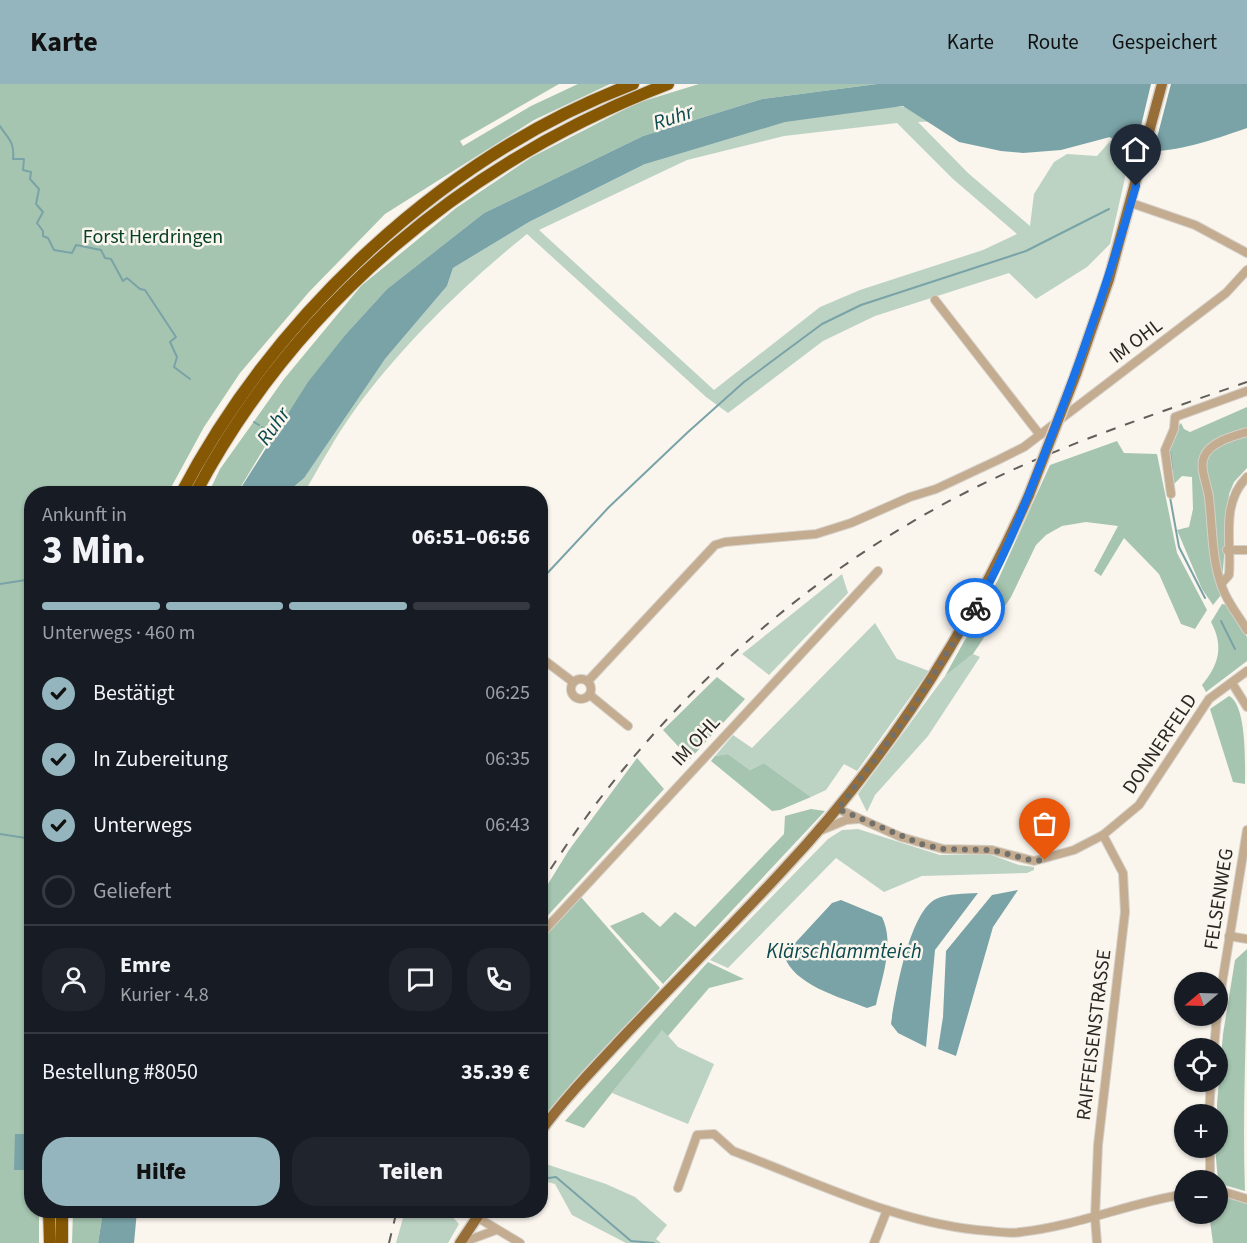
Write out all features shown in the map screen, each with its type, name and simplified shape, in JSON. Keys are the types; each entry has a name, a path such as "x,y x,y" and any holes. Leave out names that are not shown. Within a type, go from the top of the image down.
{"highway":[{"path":"186,486 217,431 258,373 300,320 370,250 449,186 499,153 558,118 633,84"},
{"path":"200,486 228,437 275,370 340,296 403,237 456,196 505,163 564,130 668,84"},
{"path":"49,1218 50,1243"},
{"path":"62,1218 62,1243"}],"main road":[{"path":"548,1123 608,1053 838,809 908,715 978,603 1029,495 1076,374 1131,203 1162,84"},
{"path":"461,1243 477,1218"}],"street":[{"path":"1131,203 1195,225 1247,253"},
{"name":"IM OHL","path":"588,681 716,545 725,542 816,534 851,524 910,497 946,484 1024,447 1226,293 1247,270"},
{"path":"935,300 1040,435"},
{"path":"1171,494 1165,450 1173,429 1174,417 1247,392"},
{"path":"1247,432 1225,439 1212,448 1204,456 1202,466 1221,584 1247,630"},
{"path":"1221,584 1229,575 1227,550 1232,501 1239,486 1247,477"},
{"path":"1227,550 1247,550"},
{"name":"IM OHL","path":"548,926 878,571"},
{"path":"548,663 573,682"},
{"name":"DONNERFELD","path":"838,809 921,844 943,849 992,850 1034,861 1074,850 1103,835 1139,805 1201,709 1209,699 1247,670"},
{"path":"579,679 588,681 592,689 590,695 581,699 575,697 571,688 573,682 579,679"},
{"path":"1232,683 1247,707"},
{"path":"590,695 628,726"},
{"path":"818,831 846,820 861,819"},
{"name":"FELSENWEG","path":"1224,972 1247,830"},
{"name":"RAIFFEISENSTRASSE","path":"1097,1243 1095,1218 1098,1145 1125,912 1123,873 1103,835"},
{"path":"1229,936 1247,939"},
{"path":"678,1188 697,1135 714,1134 733,1151 887,1210 951,1229 1018,1233 1095,1218 1174,1196"},
{"path":"1228,1193 1247,1199"},
{"path":"874,1243 887,1210"},
{"path":"483,1218 496,1230 520,1243"},
{"path":"461,1243 496,1230"}],"green space":[{"name":"Forst Herdringen","path":"0,84 559,84 460,141 463,146 531,106 578,84 610,84 534,120 385,214 309,292 240,373 204,427 172,486 24,486 24,1218 39,1218 39,1243 0,1243"},
{"path":"699,84 877,84 762,99 643,136 484,213 387,289 346,334 269,440 241,486 212,486 220,469 284,379 361,286 456,208 532,157 637,103"},
{"path":"1142,103 1110,244 1087,267 1036,299 1009,273 875,316 823,341 728,413 706,397 527,234 481,273 392,363 347,421 308,486 292,486 385,359 447,286 453,268 529,222 677,148 751,124 880,107","holes":["978,119 1097,127 1112,139 1097,156 1067,154 1054,162 1034,194 1030,226 968,173 918,122","897,123 953,179 1017,234 983,250 860,290 820,307 714,390 539,230 687,160 784,136"]},
{"path":"484,111 495,114 479,128 464,133"},
{"path":"1247,407 1247,468 1234,482 1229,494 1221,595 1213,605 1202,589 1177,530 1189,527 1193,509 1192,477 1182,476 1173,485 1168,460 1169,445 1175,430 1181,423 1184,429 1190,432"},
{"path":"1117,441 1124,453 1157,454 1177,553 1207,610 1195,629 1181,624 1159,574 1124,538 1101,576 1094,571 1118,526 1086,522 1062,526 1046,535 1036,545 1011,597 973,654 945,676 998,580 1050,465"},
{"path":"842,574 848,593 769,675 742,654"},
{"path":"1222,604 1228,605 1247,637 1247,661 1206,692 1202,685 1216,663 1218,655 1217,639 1211,622"},
{"path":"875,623 897,659 929,671 857,771 844,764 826,790 811,797 764,763 750,770 728,754 715,756 733,735 752,748"},
{"path":"973,654 980,657 928,736 875,795 867,812 858,794 945,676"},
{"path":"717,677 745,699 690,759 663,730"},
{"path":"1229,696 1235,702 1242,723 1245,784 1233,782 1210,709"},
{"path":"728,754 750,770 764,763 811,797 772,811 711,761 715,756"},
{"path":"637,758 664,789 548,915 548,884 569,850"},
{"path":"811,809 825,811 663,984 610,926 643,912 660,927 675,912 695,927 784,834 785,816"},
{"path":"858,829 940,855 989,854 1019,865 1034,867 1034,870 1027,873 922,876 884,892 836,858 728,968 710,960 828,839 842,830"},
{"path":"581,897 660,988 548,1114 548,932"},
{"path":"1247,949 1245,1191 1228,1186 1228,1170 1217,1170 1216,1158 1228,1158 1228,1104 1217,1104 1218,1092 1228,1092 1228,1038 1223,1038 1224,1026 1228,1026 1228,1003 1235,960"},
{"path":"708,962 744,979 709,988 668,1036 662,1030 584,1128 565,1121"},
{"path":"662,1029 678,1047 714,1064 688,1124 612,1093"},
{"path":"548,1165 606,1184 635,1197 667,1225 656,1239 661,1243 626,1243 572,1215 555,1184 548,1182"},
{"path":"1228,1197 1247,1204 1247,1243 1213,1243 1210,1224 1228,1224"},
{"path":"73,1218 102,1218 98,1243 72,1243"},
{"path":"403,1218 453,1218 459,1224 448,1243 396,1243"}],"water":[{"path":"877,84 1247,84 1247,128 1170,150 1139,150 1126,147 1110,137 1061,150 1023,153 959,142 903,106 785,122 645,164 529,222 453,268 447,286 385,359 304,478 294,486 242,486 308,382 346,334 387,289 484,213 643,136 762,99"},
{"path":"1018,890 993,927 956,1056 938,1049 943,1017 946,951 992,895"},
{"path":"978,893 935,950 926,1047 898,1033 891,1024 900,976 911,937 926,907 936,899 951,895"},
{"name":"Klärschlammteich","path":"841,900 882,917 886,927 887,949 884,972 876,1005 867,1008 807,982 789,965 784,955 832,903"},
{"path":"15,1134 24,1134 24,1170 14,1170"},
{"path":"102,1218 136,1218 134,1243 98,1243"}],"pier":[{"path":"1151,84 1171,84 1153,153 1135,151"}],"waterway":[{"path":"0,126 12,144 13,159 24,159 23,170 31,172 30,179 39,189 36,204 43,212 37,223 43,231 43,236 48,238 54,250 72,253 76,245 101,250 105,258 111,259 123,281 127,278 140,289 145,290 176,337 170,342 177,357 174,367 190,379"},
{"path":"548,572 609,507 688,432 744,382 822,324 861,305 1026,251 1109,209"},
{"name":"Ruhr","path":"254,422 259,425"},
{"name":"Ruhr","path":"262,427 275,436"},
{"path":"1170,452 1172,469"},
{"path":"1170,497 1179,547 1205,598"},
{"path":"0,584 24,580"},
{"path":"1221,621 1235,649"},
{"path":"0,834 24,838"},
{"path":"548,1178 556,1177 631,1241 654,1243"}],"railway":[{"path":"548,874 582,822 681,704 737,650 797,600 860,555 925,514 1024,465 1118,427 1247,382"},
{"path":"389,1243 395,1218"}],"way so far":[{"path":"975,608 908,715 838,809 921,844 943,849 992,850 1020,859 1045,860"}],"route":[{"path":"975,608 1029,495 1076,374 1109,279 1136,186"}]}
